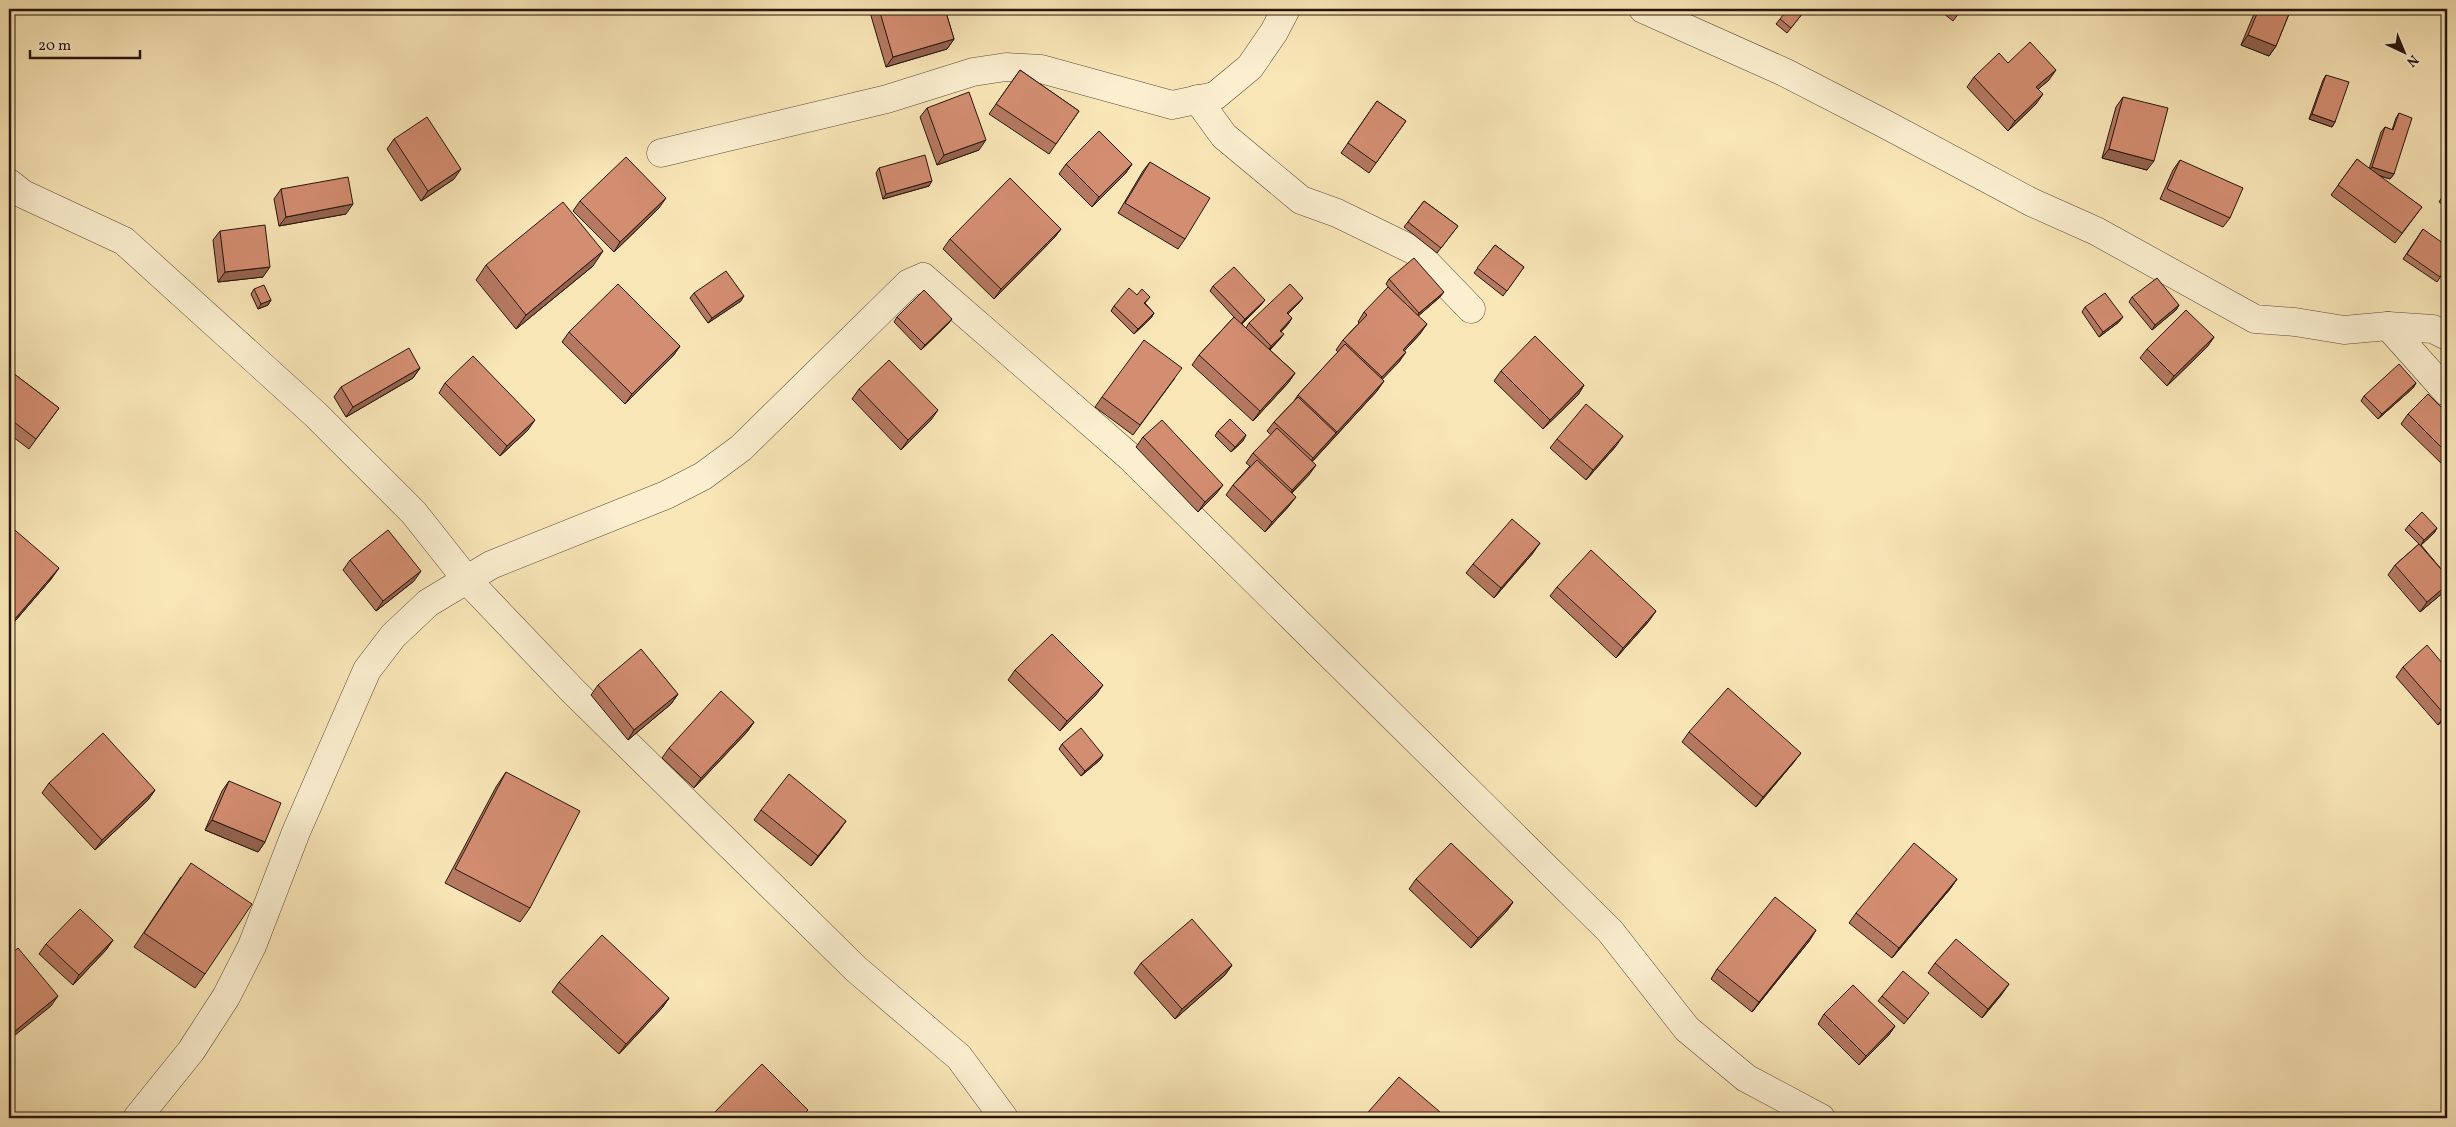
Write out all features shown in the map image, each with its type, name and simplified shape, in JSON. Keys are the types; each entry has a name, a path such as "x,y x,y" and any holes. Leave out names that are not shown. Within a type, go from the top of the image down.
{"street":[{"path":"661,153 887,99 973,72 1006,67 1041,69 1172,105 1198,100 1215,96 1250,67 1274,32 1286,9"},
{"path":"1643,9 1792,76 2031,202 2096,231 2255,319 2296,322 2344,330 2388,326 2442,326"},
{"path":"1198,100 1224,136 1301,200 1337,213 1415,251 1471,309"},
{"path":"9,183 23,194 124,241 315,414 414,513 467,580 573,690 856,969 959,1056 1004,1118"},
{"path":"137,1118 191,1051 226,997 252,946 296,832 367,670 393,636 428,603 491,565 666,495 703,476 741,448 909,283 923,277 1144,470 1610,931 1687,1029 1746,1078 1821,1118"},
{"path":"2388,326 2447,392"}],"building":[{"path":"879,9 945,9 954,39 893,57"},
{"path":"1788,9 1806,9 1791,28 1780,19"},
{"path":"2259,9 2291,9 2276,46 2248,35"},
{"path":"2030,42 2056,70 2036,87 2043,94 2015,121 1974,77 1999,53 2008,63"},
{"path":"1020,70 1079,111 1056,144 996,104"},
{"path":"2326,75 2349,82 2335,122 2312,114"},
{"path":"969,92 986,140 944,155 927,108"},
{"path":"2123,97 2168,108 2154,161 2109,149"},
{"path":"1377,101 1406,121 1376,163 1348,143"},
{"path":"2399,113 2412,118 2394,174 2372,167 2385,127 2393,130"},
{"path":"427,117 461,169 428,191 394,139"},
{"path":"1099,131 1132,164 1099,197 1066,164"},
{"path":"925,155 932,181 886,194 879,168"},
{"path":"626,157 666,198 620,242 580,201"},
{"path":"2357,159 2422,207 2402,233 2338,185"},
{"path":"2180,160 2243,188 2230,218 2167,189"},
{"path":"1150,162 1210,198 1185,239 1125,203"},
{"path":"348,177 353,204 286,217 281,189"},
{"path":"1010,178 1061,229 1001,289 950,239"},
{"path":"1424,201 1458,226 1441,248 1408,222"},
{"path":"563,202 603,251 526,315 486,265"},
{"path":"265,225 270,267 225,272 220,231"},
{"path":"2423,229 2447,246 2447,267 2440,277 2407,254"},
{"path":"1495,245 1524,267 1507,291 1477,268"},
{"path":"1414,258 1444,292 1419,313 1389,279"},
{"path":"1234,267 1265,300 1245,319 1213,286"},
{"path":"726,271 744,296 712,318 694,293"},
{"path":"2157,278 2179,305 2155,325 2132,297"},
{"path":"618,284 680,346 632,394 569,332"},
{"path":"1290,284 1303,298 1287,313 1292,318 1280,331 1284,334 1271,346 1249,323"},
{"path":"264,285 271,300 261,304 254,289"},
{"path":"1388,287 1427,324 1403,350 1406,352 1382,377 1343,340 1367,315 1364,312"},
{"path":"1129,288 1137,295 1142,289 1150,297 1144,303 1154,313 1138,329 1114,306"},
{"path":"924,290 952,319 925,345 897,317"},
{"path":"2105,293 2123,317 2103,332 2085,307"},
{"path":"2186,310 2214,337 2174,376 2147,349"},
{"path":"1234,317 1295,373 1260,411 1199,355"},
{"path":"1535,336 1584,385 1550,420 1501,371"},
{"path":"1144,340 1182,368 1140,425 1102,397"},
{"path":"1345,344 1384,381 1337,432 1298,395"},
{"path":"409,348 420,368 353,407 341,387"},
{"path":"473,356 535,420 507,446 445,383"},
{"path":"889,360 938,410 908,440 859,389"},
{"path":"2399,364 2416,383 2382,414 2364,396"},
{"path":"9,370 59,408 36,439 9,418"},
{"path":"2428,394 2447,413 2447,453 2408,414"},
{"path":"1298,397 1336,433 1313,458 1274,422"},
{"path":"1586,404 1623,436 1593,470 1557,439"},
{"path":"1230,419 1246,435 1235,447 1218,431"},
{"path":"1162,420 1223,485 1205,502 1143,437"},
{"path":"1277,428 1316,465 1292,490 1253,453"},
{"path":"1257,460 1296,497 1272,522 1233,485"},
{"path":"2422,512 2437,528 2424,540 2409,525"},
{"path":"1512,519 1540,543 1501,588 1473,564"},
{"path":"9,525 59,568 14,620 9,616"},
{"path":"388,530 421,571 383,601 350,560"},
{"path":"2419,544 2447,576 2447,585 2427,602 2395,565"},
{"path":"1591,550 1656,611 1623,648 1557,587"},
{"path":"1052,634 1103,685 1067,721 1015,670"},
{"path":"2427,645 2447,669 2447,713 2445,715 2403,667"},
{"path":"641,649 678,694 634,730 598,685"},
{"path":"1728,688 1801,753 1763,797 1689,732"},
{"path":"721,691 754,722 701,778 669,748"},
{"path":"1081,728 1103,755 1085,771 1062,744"},
{"path":"103,733 155,790 102,840 49,783"},
{"path":"506,772 580,811 530,908 455,869"},
{"path":"789,774 846,821 818,856 761,810"},
{"path":"229,781 281,803 265,842 212,820"},
{"path":"1451,843 1513,902 1478,938 1416,879"},
{"path":"1914,843 1957,879 1899,948 1856,913"},
{"path":"191,863 252,904 205,974 144,933"},
{"path":"1775,897 1816,930 1759,1002 1717,969"},
{"path":"80,909 113,940 79,975 46,944"},
{"path":"1192,919 1232,965 1182,1009 1141,963"},
{"path":"602,935 669,998 626,1044 559,982"},
{"path":"1956,939 2009,984 1988,1009 1935,963"},
{"path":"18,948 58,996 9,1036 9,956"},
{"path":"1903,971 1929,993 1908,1019 1882,996"},
{"path":"1853,985 1895,1026 1866,1056 1824,1014"},
{"path":"762,1064 808,1110 800,1118 709,1118"},
{"path":"1399,1077 1447,1118 1363,1118"}]}
